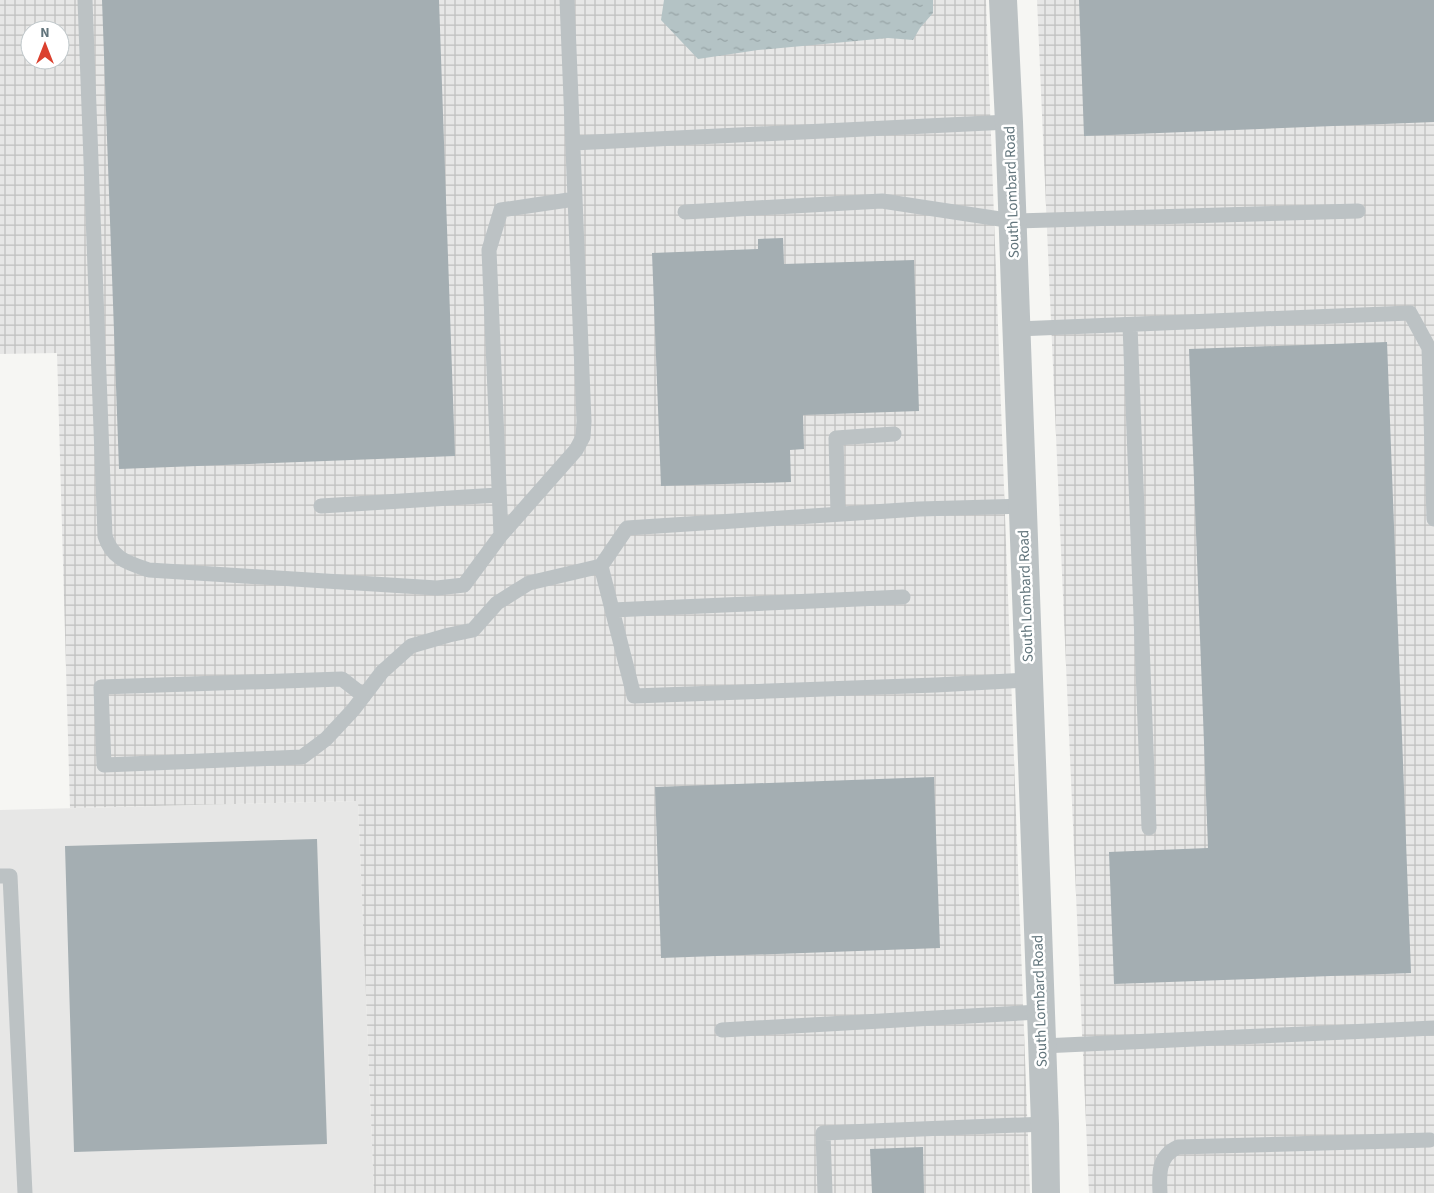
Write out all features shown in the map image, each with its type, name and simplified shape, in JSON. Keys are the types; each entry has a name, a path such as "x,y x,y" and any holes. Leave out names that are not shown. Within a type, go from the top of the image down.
{"street":[{"name":"South Lombard Road","path":"1003,0 1017,329 1046,1193"}],"lane":[{"path":"85,0 105,536 108,546 117,557 149,570 437,588 464,585 501,535 576,450 582,437 584,420 567,0"},
{"path":"573,142 1009,122"},
{"path":"501,535 489,250 500,210 575,199"},
{"path":"686,212 882,200 1013,221 1358,211"},
{"path":"1017,329 1410,313 1429,348 1434,519"},
{"path":"1130,325 1149,828"},
{"path":"838,514 836,438 894,434"},
{"path":"321,506 498,495"},
{"path":"364,696 342,679 101,687 104,765 302,756 326,739 364,696 382,672 411,646 474,630 497,603 530,583 601,566 627,528 920,509 1023,506"},
{"path":"601,566 634,696 936,686 1029,680"},
{"path":"612,610 903,598"},
{"path":"0,876 10,876 25,1193"},
{"path":"722,1030 1040,1012"},
{"path":"1042,1046 1434,1028"},
{"path":"825,1193 823,1133 1045,1124"},
{"path":"1160,1193 1159,1173 1162,1161 1170,1150 1178,1147 1430,1140"}],"shaded area":[{"path":"0,0 986,0 1030,1193 374,1193 358,801 70,808 57,353 0,354"},
{"path":"1037,0 1434,0 1434,1193 1089,1193"},
{"path":"358,801 374,1193 0,1193 0,810"}],"water":[{"path":"664,0 933,0 933,13 920,28 913,40 888,38 758,50 698,59 661,20"}],"building":[{"path":"102,0 439,0 455,456 119,469"},
{"path":"1079,0 1434,0 1434,122 1084,136"},
{"path":"783,238 784,264 914,260 919,411 803,415 804,449 790,450 791,482 661,486 652,253 758,249 758,239"},
{"path":"1387,342 1411,973 1114,984 1109,852 1208,848 1189,349"},
{"path":"934,777 940,948 661,958 655,787"},
{"path":"317,839 327,1144 74,1152 65,846"},
{"path":"923,1147 924,1193 872,1193 870,1149"}]}
